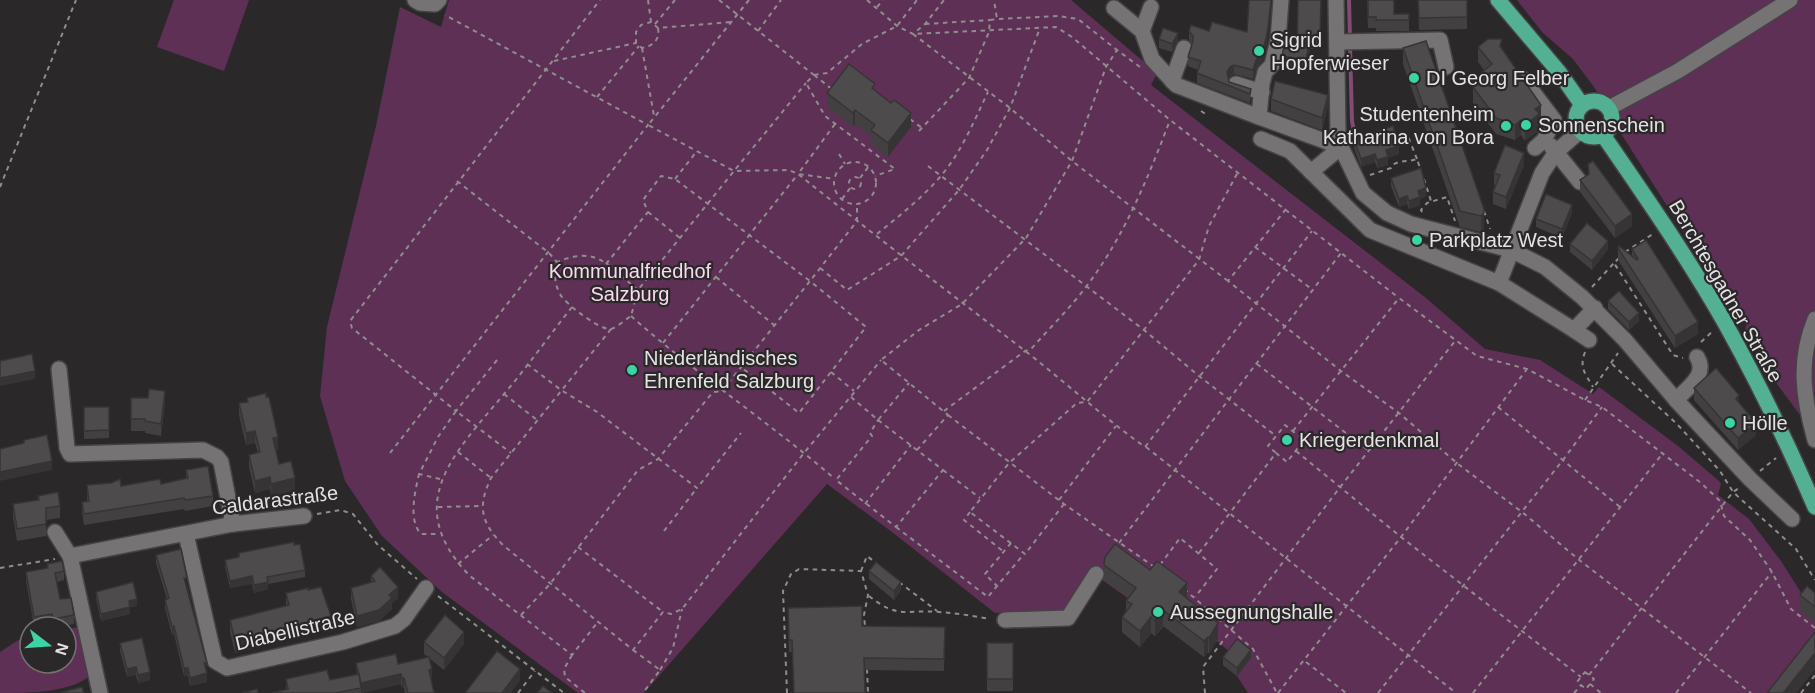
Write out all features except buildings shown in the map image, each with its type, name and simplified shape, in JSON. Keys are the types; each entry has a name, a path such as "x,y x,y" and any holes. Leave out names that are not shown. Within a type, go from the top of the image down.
{"main road":[{"path":"1498,0 1559,72 1582,105"},
{"path":"1599,101 1609,108 1611,126 1603,135 1591,137 1580,131 1575,120 1578,109 1582,105 1599,101"},
{"name":"Berchtesgadner Straße","path":"1603,135 1648,201 1725,323 1788,444 1815,507"}],"street":[{"path":"415,0 439,6"},
{"path":"1259,117 1266,72 1272,65 1278,40 1281,0"},
{"path":"1336,0 1348,42 1338,134 1341,147 1363,193 1387,213 1411,224 1511,250 1545,267 1595,309 1750,479 1792,519"},
{"path":"1609,108 1678,71 1790,0"},
{"path":"1142,31 1150,7"},
{"path":"1113,8 1142,31 1152,60 1176,85 1341,147"},
{"path":"1348,42 1440,40 1446,68"},
{"path":"1172,81 1184,48"},
{"path":"1522,79 1554,120 1539,144 1556,152 1580,182"},
{"path":"1236,84 1262,92"},
{"path":"1500,283 1542,173 1556,152 1580,131"},
{"path":"1261,139 1290,151 1370,230 1500,283 1589,340"},
{"path":"1311,172 1341,147"},
{"path":"1351,211 1371,199"},
{"path":"1574,330 1595,309"},
{"path":"1815,319 1810,330 1803,368 1804,387 1815,440"},
{"path":"1676,400 1701,372 1702,364 1692,354"},
{"path":"59,369 67,448 70,454 203,450 210,453 220,462 233,524"},
{"name":"Caldarastraße","path":"70,556 233,524 304,516"},
{"path":"55,532 70,556 100,693"},
{"name":"Diabellistraße","path":"186,534 214,658 217,664 227,668 343,642 395,626 404,619 426,588"},
{"path":"1005,620 1068,618 1096,574"}],"path":[{"path":"0,187 76,0"},
{"path":"511,453 352,328 350,321 600,0"},
{"path":"553,62 639,45 647,47 658,37 658,28 653,23 648,0"},
{"path":"654,117 639,45 635,38 638,29 644,24 653,23 675,0"},
{"path":"719,0 837,93"},
{"path":"390,453 749,0"},
{"path":"758,31 781,0"},
{"path":"867,0 897,26 913,34 1010,108 1072,162 1134,207 1341,371 1399,413 1458,464 1750,693"},
{"path":"877,8 883,0"},
{"path":"660,670 597,623 493,535 485,522 482,506 485,491 491,478 611,329 631,316 638,290 806,83 814,75 827,74 862,44 897,26 917,0"},
{"path":"913,34 925,24 944,0"},
{"path":"994,0 997,19"},
{"path":"439,6 546,70 734,171 789,170 798,174 1456,693"},
{"path":"925,24 1058,16 1078,19 1117,50"},
{"path":"919,131 969,78 988,32 990,20"},
{"path":"658,28 732,22"},
{"path":"913,34 1056,27 1072,37 1170,120 1455,341 1477,356 1527,369 1602,407 1701,483 1720,501 1724,516 1750,540 1772,572 1791,609 1815,628"},
{"path":"820,268 847,290 901,256 959,190 987,150 1010,108 1040,28"},
{"path":"596,97 639,45"},
{"path":"643,693 673,648 682,609 804,453 881,360 919,330 962,304 1026,238 1072,162 1106,67"},
{"path":"806,83 825,116 895,169 875,176"},
{"path":"876,235 915,204 941,176 964,141 988,92"},
{"path":"904,114 922,128"},
{"path":"944,411 1025,351 1031,349 1086,287 1111,250 1134,207 1170,120"},
{"path":"662,344 798,174 835,124"},
{"path":"1428,133 1409,139 1431,201"},
{"path":"675,178 697,151"},
{"path":"840,154 845,164"},
{"path":"1356,179 1391,168 1400,160 1417,159"},
{"path":"853,161 869,166 875,176 876,189 872,196 857,204 842,200 837,193 835,179 839,169 853,161"},
{"path":"928,165 1026,238 1276,436"},
{"path":"859,178 869,166"},
{"path":"1004,552 964,520 1009,464 1077,403 1087,402 1144,330 1199,260 1209,226 1238,172"},
{"path":"798,174 835,179"},
{"path":"681,238 648,212 643,200 661,176 675,178 704,202 709,203 866,327 799,413 741,367"},
{"path":"852,187 860,187 859,178"},
{"path":"852,187 849,183 851,179 859,178"},
{"path":"457,182 549,253 557,262"},
{"path":"842,200 852,187"},
{"path":"1428,229 1421,210 1427,202 1446,197 1461,238"},
{"path":"1481,203 1492,236"},
{"path":"521,615 550,584 638,470 658,459 713,392 722,391 857,221 857,204"},
{"path":"1228,281 1286,209"},
{"path":"606,264 648,212"},
{"path":"1145,447 1313,230"},
{"path":"1582,297 1628,249 1655,233"},
{"path":"1255,246 1313,290"},
{"path":"1119,543 1341,253"},
{"path":"557,262 570,256 596,256 638,290"},
{"path":"557,262 554,276 560,296 603,328 611,329"},
{"path":"1614,263 1673,355 1682,359 1692,354 1716,328"},
{"path":"715,277 774,325"},
{"path":"1293,431 1399,298"},
{"path":"572,307 504,394 476,425 457,452 442,480 438,507 441,534 445,546 458,564 470,576 572,655"},
{"path":"631,316 662,344 804,453 865,504 988,597 1064,504"},
{"path":"1589,340 1581,362 1593,387"},
{"path":"1585,400 1612,364 1625,340"},
{"path":"1205,693 1203,667 1455,341"},
{"path":"441,534 429,536 421,534 417,529 414,508 419,474 438,437 497,360"},
{"path":"881,360 1009,464 1157,569 1180,538 1217,568 1195,597"},
{"path":"527,363 561,390 597,412 697,488"},
{"path":"1257,364 1369,451"},
{"path":"1612,364 1677,424 1720,471 1733,492 1796,549 1815,580"},
{"path":"1176,583 1253,649 1278,693 1458,464 1527,369"},
{"path":"831,372 855,392"},
{"path":"836,480 872,436 870,433 878,420 909,383"},
{"path":"504,394 537,420"},
{"path":"851,397 980,498"},
{"path":"1498,407 1620,507"},
{"path":"1378,693 1563,460 1602,407"},
{"path":"917,450 948,415"},
{"path":"1285,425 1293,431 1304,440 1287,462 1268,446 1285,425"},
{"path":"1058,500 1116,426"},
{"path":"664,531 741,433"},
{"path":"865,504 910,445"},
{"path":"1296,451 1401,537 1581,677"},
{"path":"457,452 491,478"},
{"path":"1199,553 1276,453"},
{"path":"1473,693 1663,453"},
{"path":"1750,479 1781,454"},
{"path":"896,527 943,470"},
{"path":"419,474 442,480"},
{"path":"1589,675 1733,492"},
{"path":"438,507 482,506"},
{"name":"Caldarastraße","path":"304,516 339,510 353,514 378,545 426,588 564,693"},
{"path":"970,512 1025,554"},
{"path":"458,564 493,535"},
{"path":"998,586 985,574 1011,543"},
{"path":"578,548 663,612 671,614 682,609"},
{"path":"0,568 70,556"},
{"path":"865,626 864,615 868,595 861,571 867,556 875,563"},
{"path":"787,693 783,591 786,582 791,574 799,569 861,571"},
{"path":"1676,693 1772,572"},
{"path":"893,577 937,611"},
{"path":"868,595 880,605 903,613 937,611 1005,620"},
{"path":"633,650 663,612"},
{"path":"585,693 565,677 564,669 597,623"},
{"path":"866,660 868,693"},
{"path":"1305,661 1346,693"},
{"path":"518,693 535,671"},
{"path":"1585,672 1594,679 1586,689 1577,682 1581,677 1585,672"},
{"path":"1801,693 1815,675"},
{"path":"1590,684 1601,693"},
{"path":"1574,693 1581,685"}],"green space":[{"path":"174,0 249,0 224,71 157,47"},
{"name":"Kommunalfriedhof Salzburg","path":"449,0 1071,0 1157,73 1151,85 1426,298 1485,349 1540,360 1593,394 1599,387 1678,446 1719,481 1721,484 1718,495 1749,519 1781,561 1807,602 1815,609 1815,669 1796,693 1248,693 1237,676 1223,665 1231,653 1217,641 1204,657 1164,626 1155,636 1151,633 1140,647 1122,632 1136,604 1101,579 1065,612 995,613 827,484 644,693 578,693 442,592 382,536 345,481 320,396 327,327 376,126 400,7 441,27"},
{"path":"1517,0 1815,0 1815,432 1777,384 1771,367 1760,355 1759,349 1745,329 1748,321 1736,304 1727,299 1715,281 1594,87 1573,59 1543,33"},
{"path":"81,626 93,672 86,679 64,688 24,693 0,693 0,652 18,640 18,675 78,675 78,627"}],"waterway":[{"path":"1349,0 1350,38"},
{"path":"1350,46 1352,121 1356,141"}],"place":[{"name":"Sigrid Hopferwieser","path":"1259,51"},
{"name":"DI Georg Felber","path":"1414,78"},
{"name":"Sonnenschein","path":"1526,125"},
{"name":"Studentenheim Katharina von Bora","path":"1506,126"},
{"name":"Parkplatz West","path":"1417,240"},
{"name":"Niederländisches Ehrenfeld Salzburg","path":"632,370"},
{"name":"Hölle","path":"1730,423"},
{"name":"Kriegerdenkmal","path":"1287,440"},
{"name":"Aussegnungshalle","path":"1158,612"}]}
